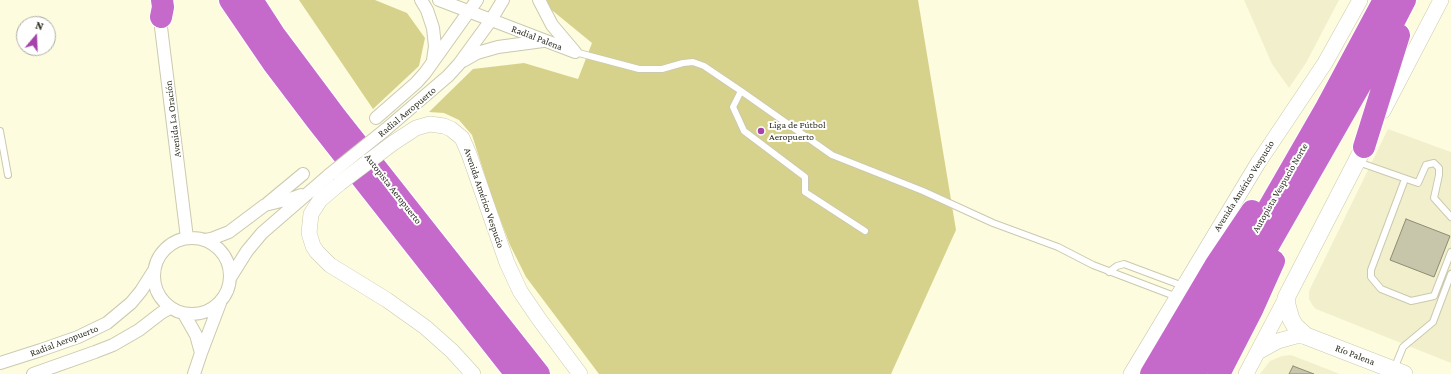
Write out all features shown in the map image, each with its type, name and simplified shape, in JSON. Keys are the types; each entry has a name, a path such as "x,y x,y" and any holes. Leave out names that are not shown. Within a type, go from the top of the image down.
{"highway":[{"name":"Autopista Aeropuerto","path":"230,0 270,58 317,121 516,374"},
{"name":"Autopista Aeropuerto","path":"252,0 274,34 319,94 539,374"},
{"name":"Autopista Vespucio Norte","path":"1173,374 1345,73 1384,0"},
{"name":"Autopista Vespucio Norte","path":"1195,374 1371,66 1405,0"},
{"path":"1360,154 1411,0"},
{"path":"1151,374 1229,243 1260,199 1299,154"},
{"path":"1219,374 1269,274 1305,182"}],"main road":[{"path":"1286,298 1360,154"},
{"name":"Río Palena","path":"1286,298 1288,312 1296,326 1306,336 1399,372"}],"street":[{"path":"421,0 427,10 434,28 435,46 433,63"},
{"name":"Radial Palena","path":"439,0 575,52"},
{"name":"Radial Aeropuerto","path":"376,118 416,83 433,63 477,0"},
{"name":"Radial Aeropuerto","path":"389,137 459,64 491,20 503,0"},
{"name":"Radial Palena","path":"539,0 545,15 575,52"},
{"name":"Avenida Américo Vespucio","path":"1131,374 1258,163 1329,57 1360,0"},
{"path":"1360,154 1440,0"},
{"name":"Avenida La Oración","path":"159,6 187,238"},
{"name":"Radial Aeropuerto","path":"459,64 477,53 486,50 544,41"},
{"name":"Avenida Américo Vespucio","path":"474,374 452,351 425,327 387,300 330,265 313,246 309,233 311,214 334,179 389,137 430,124 437,124 451,129 462,138 507,263 520,291 539,320 580,374"},
{"path":"303,174 229,232 216,238 205,240 187,238 166,248 157,260 153,272 157,292 162,301 170,308 184,314 202,314 212,309 226,294 230,278 247,251 262,233 314,187"},
{"path":"265,205 293,198 334,179"},
{"path":"205,240 214,245 222,253 227,262 230,278"},
{"name":"Radial Aeropuerto","path":"0,363 88,334 107,323 131,303 141,291 153,272"},
{"path":"1246,374 1286,298"},
{"path":"194,374 220,302"},
{"name":"Radial Aeropuerto","path":"33,374 113,345 139,330 170,308"},
{"path":"184,314 196,335 201,353"},
{"name":"Río Palena","path":"1257,353 1278,341 1292,337 1306,336"}],"lane":[{"path":"575,52 595,56 638,69 662,69 683,63 693,62 704,66 832,155 923,192 993,223 1058,247 1109,272 1180,292"},
{"path":"741,91 733,107 744,131 805,177 805,192 865,231"},
{"path":"0,131 8,175"},
{"path":"1360,154 1405,179 1418,184 1426,166 1434,163 1439,168 1434,198 1451,217"},
{"path":"1405,179 1371,270 1371,277 1381,289 1411,301 1434,296 1451,252"},
{"path":"1109,272 1117,266 1124,264 1180,292"},
{"path":"1399,372 1403,347 1433,322 1451,274"}],"shaded area":[{"path":"299,0 375,0 407,13 425,38 419,66 373,109"},
{"name":"Liga de Fútbol Aeropuerto","path":"547,0 918,0 956,230 891,374 599,374 526,277 510,245 492,198 472,135 459,120 444,113 429,112 473,69 524,63 578,79 592,43 548,7"},
{"path":"1244,0 1339,0 1306,63 1289,88 1272,64"},
{"path":"1388,129 1451,152 1451,363 1316,309 1309,299 1309,291"},
{"path":"1291,355 1340,374 1260,374 1270,361 1282,356"}],"building":[{"path":"1406,219 1450,236 1434,277 1390,260"},
{"path":"1293,366 1314,374 1289,374"}],"place":[{"name":"Liga de Fútbol Aeropuerto","path":"761,131"}]}
